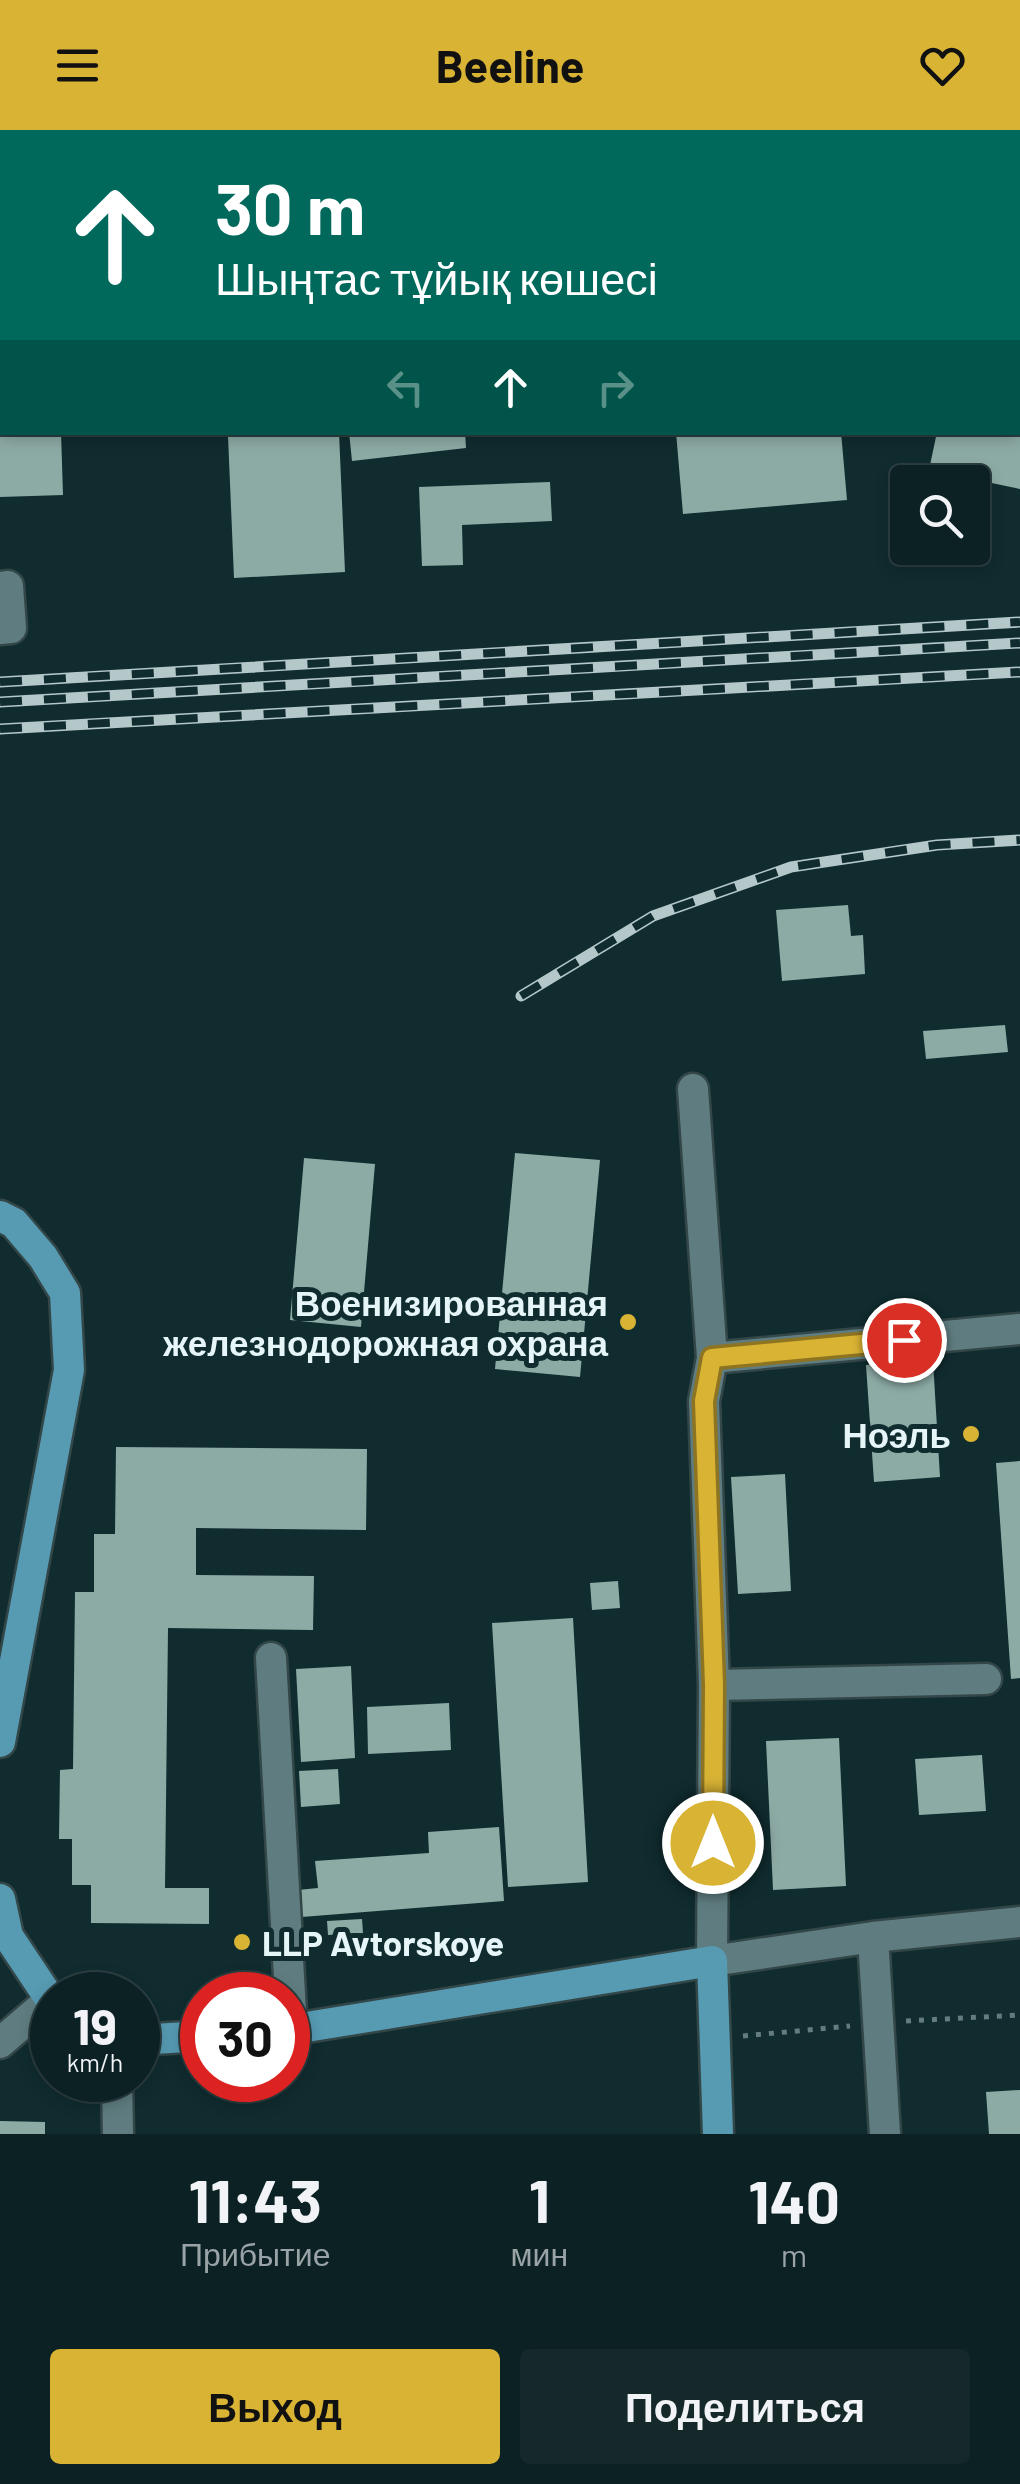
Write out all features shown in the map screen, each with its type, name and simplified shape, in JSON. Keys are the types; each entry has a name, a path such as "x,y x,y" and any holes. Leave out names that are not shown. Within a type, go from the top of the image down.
{"main road":[{"path":"0,1216 14,1223 43,1257 65,1294 69,1370 0,1742"},
{"path":"0,1899 8,1936 32,1972"},
{"path":"310,2027 712,1961 718,2134"}],"street":[{"path":"0,587 8,586 11,628 0,628"},
{"path":"693,1089 712,1358 704,1401 714,1685 712,1961 873,1937 1020,1922"},
{"path":"712,1358 1020,1329"},
{"path":"271,1658 287,1972"},
{"path":"714,1685 986,1680"},
{"path":"873,1937 885,2134"},
{"path":"0,2043 30,2018"},
{"path":"117,2102 118,2134"}],"building":[{"path":"0,435 61,435 63,495 0,497"},
{"path":"339,435 345,572 234,578 228,436"},
{"path":"349,435 465,435 466,448 352,461"},
{"path":"676,435 841,435 847,500 683,514"},
{"path":"936,435 1020,435 1020,489 990,483 990,465 930,465"},
{"path":"550,482 552,521 462,525 463,565 422,566 419,487"},
{"path":"848,905 851,936 863,935 865,974 782,981 776,910"},
{"path":"1005,1025 1008,1052 926,1059 923,1031"},
{"path":"515,1153 600,1160 580,1377 495,1369"},
{"path":"304,1158 375,1164 361,1327 290,1320"},
{"path":"933,1361 940,1477 874,1482 866,1365"},
{"path":"116,1447 367,1449 366,1530 196,1528 196,1575 314,1576 313,1630 168,1628 165,1888 209,1888 209,1924 91,1923 91,1885 72,1885 72,1839 59,1839 60,1770 73,1769 75,1592 94,1592 94,1534 115,1534"},
{"path":"1020,1461 1020,1678 1011,1679 996,1463"},
{"path":"785,1474 791,1591 738,1594 731,1477"},
{"path":"618,1581 620,1608 592,1610 590,1583"},
{"path":"573,1618 588,1882 508,1887 492,1623"},
{"path":"351,1666 355,1758 301,1762 296,1669"},
{"path":"449,1703 451,1750 368,1754 367,1707"},
{"path":"839,1738 846,1886 773,1890 766,1741"},
{"path":"982,1755 986,1811 919,1815 915,1759"},
{"path":"338,1769 340,1804 301,1807 299,1771"},
{"path":"499,1827 504,1901 289,1918 287,1891 318,1888 315,1861 429,1853 428,1832"},
{"path":"362,1919 363,1933 328,1935 327,1921"},
{"path":"1020,2090 1020,2134 989,2134 986,2092"},
{"path":"0,2121 45,2122 45,2134 0,2134"}],"railway":[{"path":"0,682 1020,622"},
{"path":"0,702 1020,643"},
{"path":"0,729 1020,672"},
{"path":"521,996 653,916 791,867 937,845 1020,840"}],"place":[{"name":"Военизированная железнодорожная охрана","path":"628,1322"},
{"name":"Ноэль","path":"971,1434"},
{"name":"LLP Avtorskoye","path":"242,1942"}],"route":[{"path":"713,1843 714,1685 704,1401 712,1358 904,1340"}]}
